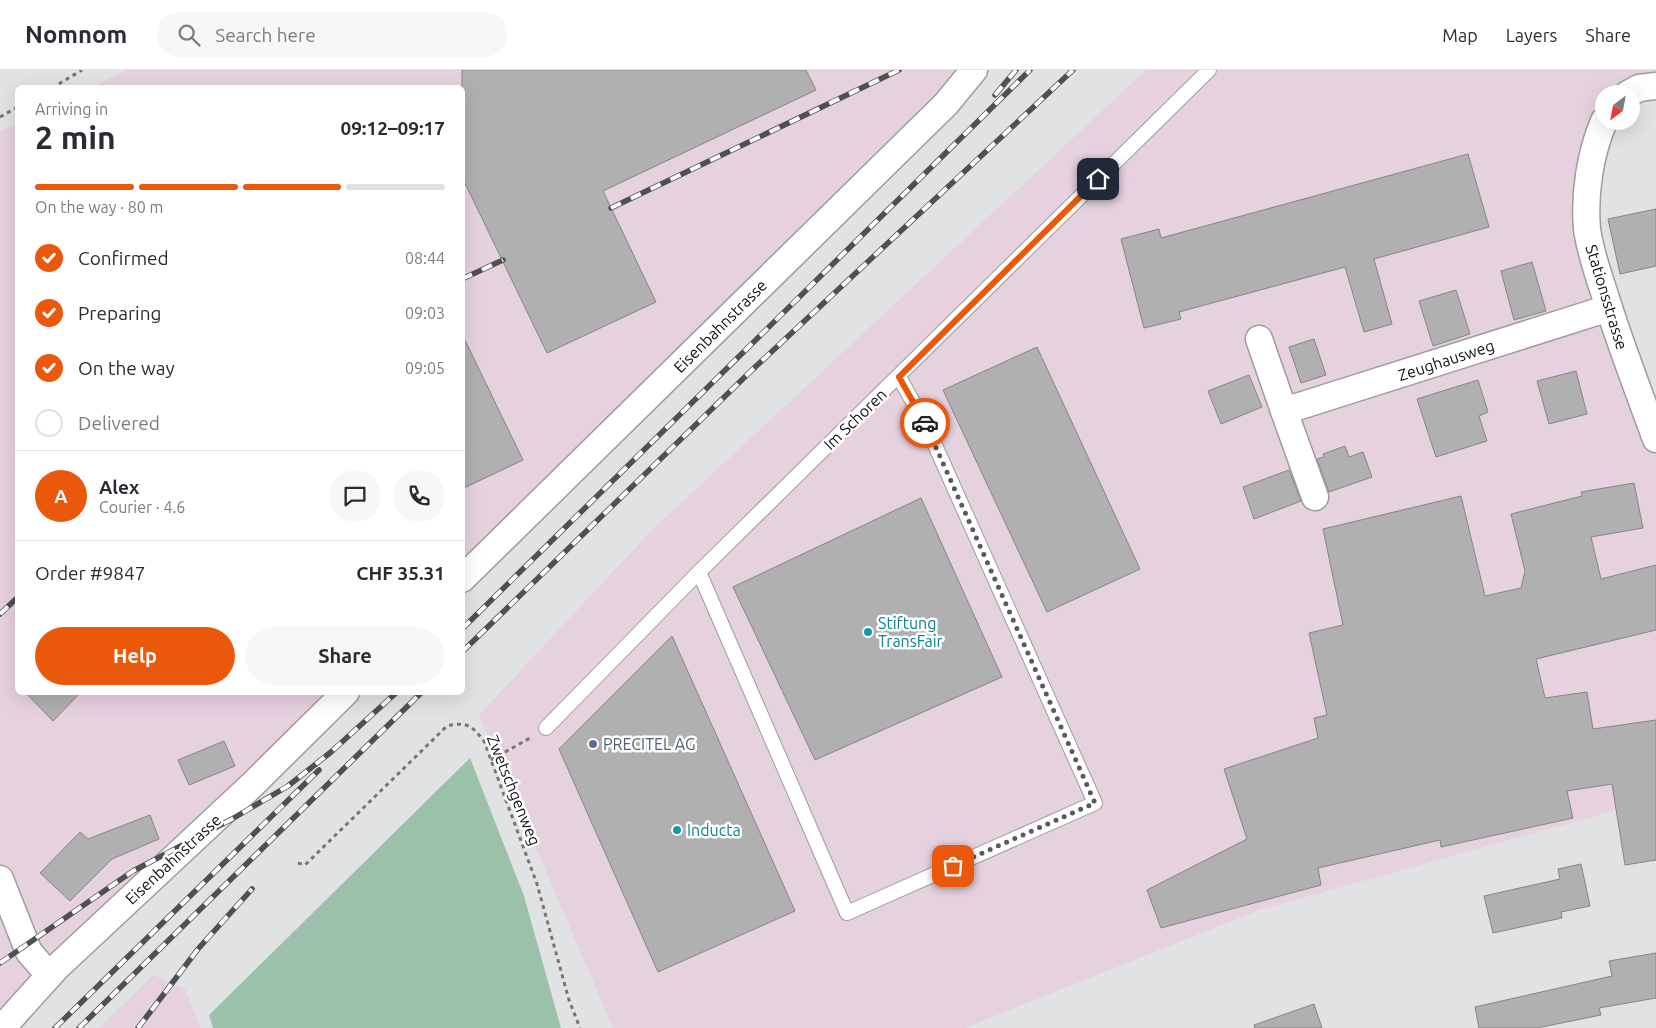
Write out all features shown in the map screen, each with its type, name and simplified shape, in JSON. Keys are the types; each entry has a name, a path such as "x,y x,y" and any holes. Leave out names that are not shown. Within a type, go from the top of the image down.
{"street":[{"name":"Eisenbahnstrasse","path":"465,576 939,110 974,70"},
{"path":"1640,88 1656,86"},
{"name":"Stationsstrasse","path":"1601,130 1593,158 1586,209 1592,253 1609,308 1656,439"},
{"name":"Zeughausweg","path":"1284,412 1609,308"},
{"path":"1259,339 1315,497"},
{"name":"Eisenbahnstrasse","path":"2,1028 49,974 252,785 343,695"},
{"path":"0,879 29,952 49,974"}],"lane":[{"name":"Im Schoren","path":"546,728 698,572 899,377 1209,70"},
{"path":"698,572 847,913 1095,803 926,425 899,377"}],"path":[{"path":"57,85 82,70"},
{"path":"0,117 15,109"},
{"name":"Zwetschgenweg","path":"298,864 305,865 447,726 459,723 472,727 484,741 537,884 569,1000 580,1028"},
{"path":"491,760 546,728"}],"shaded area":[{"path":"127,70 974,70 465,577 465,85 97,85"},
{"path":"1146,70 1656,70 1656,86 1640,91 1640,85 1595,85 1595,130 1602,130 1586,209 1656,439 1656,799 1259,910 965,1028 613,1028 479,715 652,530"},
{"path":"15,124 15,695 344,695 0,1028 0,132"},
{"path":"153,975 185,989 200,1028 99,1028"}],"green space":[{"path":"470,758 524,896 561,1028 213,1028 209,1015"}],"building":[{"path":"462,70 806,70 816,90 603,191 656,302 547,353 465,183 465,85 462,85"},
{"path":"1468,154 1489,227 1374,259 1392,324 1364,332 1345,267 1179,312 1181,319 1144,328 1121,239 1159,229 1161,238"},
{"path":"1656,209 1656,266 1620,274 1608,219"},
{"path":"1532,262 1546,311 1514,320 1501,271"},
{"path":"1456,290 1470,334 1433,346 1419,301"},
{"path":"1314,339 1326,375 1301,383 1289,347"},
{"path":"465,340 523,460 465,488"},
{"path":"1037,347 1140,569 1047,612 943,390"},
{"path":"1576,371 1587,414 1549,424 1537,381"},
{"path":"1249,375 1262,407 1221,424 1208,391"},
{"path":"1478,380 1488,412 1479,416 1487,441 1436,457 1417,399"},
{"path":"1345,446 1349,457 1363,452 1372,477 1329,492 1317,459 1324,457 1323,454"},
{"path":"1289,470 1301,501 1254,519 1243,487"},
{"path":"1634,483 1643,528 1591,537 1601,579 1656,565 1656,630 1536,659 1545,698 1587,692 1593,729 1656,720 1656,860 1625,865 1612,784 1567,791 1573,818 1441,847 1440,840 1318,868 1321,885 1161,928 1147,890 1247,839 1224,769 1318,738 1314,718 1327,715 1309,633 1343,625 1323,529 1461,496 1485,596 1521,588 1525,571 1511,514 1582,496 1581,492"},
{"name":"Stiftung TransFair","path":"921,498 1002,677 815,760 733,587"},
{"name":"Inducta","path":"672,636 795,911 658,972 559,749"},
{"path":"28,695 78,695 53,721"},
{"path":"224,741 235,766 189,785 178,760"},
{"path":"150,815 159,839 112,859 70,901 40,873 80,832 88,839"},
{"path":"1581,864 1590,906 1561,912 1562,918 1493,933 1484,896 1560,879 1558,869"},
{"path":"1656,953 1656,998 1599,1008 1601,1015 1537,1028 1479,1028 1475,1007 1612,976 1609,961"},
{"path":"1314,1004 1322,1028 1255,1028 1254,1025"}],"railway":[{"path":"611,208 899,70"},
{"path":"995,95 1016,70"},
{"path":"465,626 1030,70"},
{"path":"465,649 751,371 1073,70"},
{"path":"465,278 503,260"},
{"path":"0,614 15,600"},
{"path":"0,963 133,871 232,819 288,786 331,752 394,695"},
{"path":"79,1028 419,695"},
{"path":"55,1028 319,770"},
{"path":"138,1028 198,949 252,889"}],"way so far":[{"path":"925,423 1095,803 953,866"}],"place":[{"name":"Stiftung TransFair","path":"868,632"},
{"name":"PRECITEL AG","path":"593,744"},
{"name":"Inducta","path":"677,830"}],"route":[{"path":"925,423 899,377 1098,179"}]}
